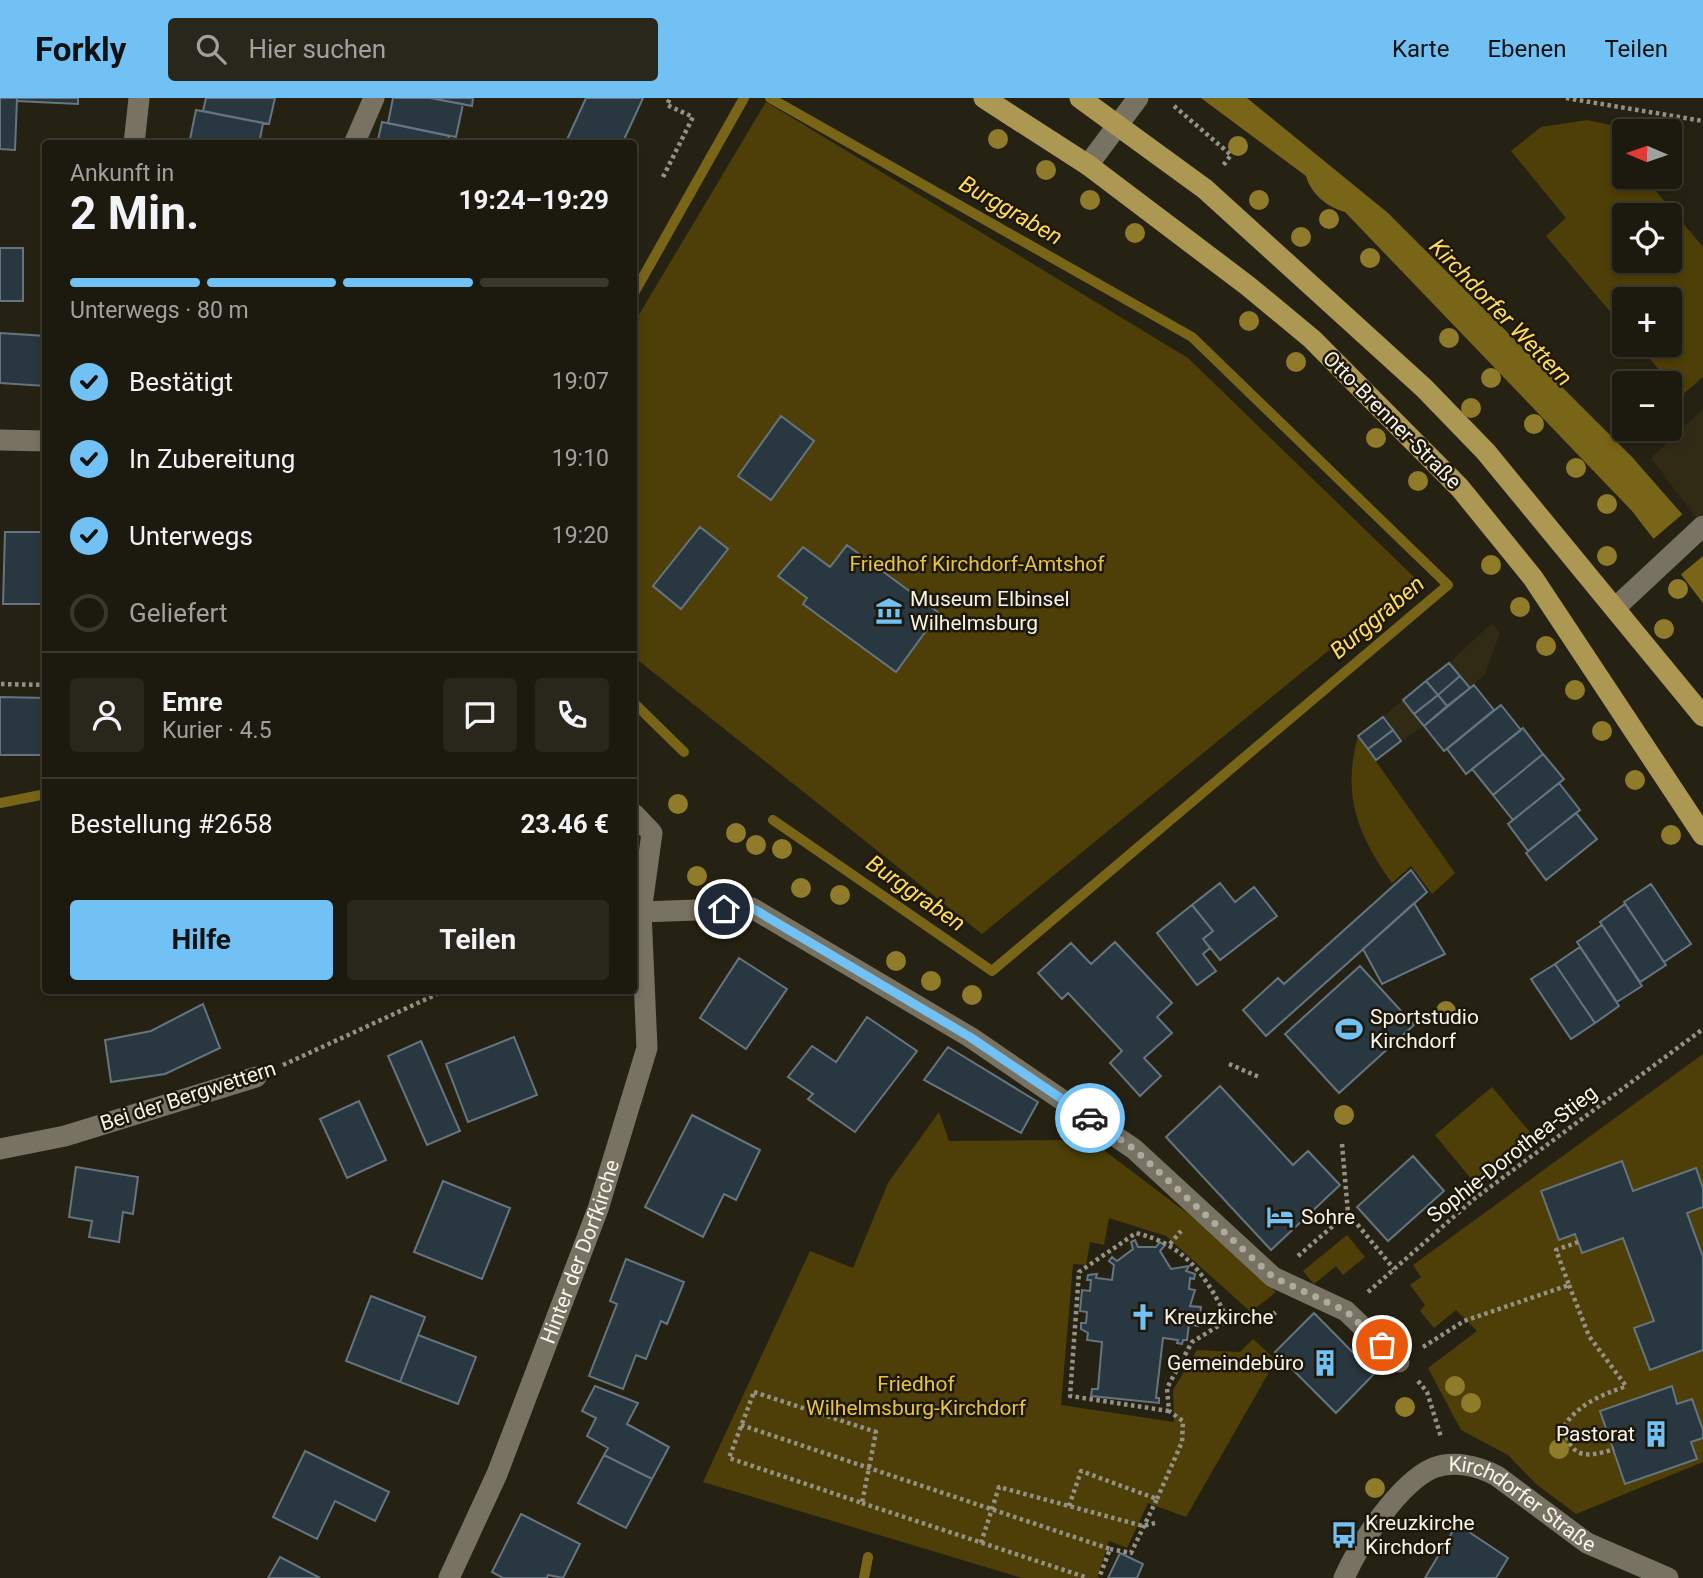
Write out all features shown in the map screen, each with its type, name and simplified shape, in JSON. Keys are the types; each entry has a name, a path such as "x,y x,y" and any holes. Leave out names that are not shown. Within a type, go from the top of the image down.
{"main road":[{"name":"Otto-Brenner-Straße","path":"984,98 1088,165 1248,286 1312,339 1460,488 1533,578 1703,835"},
{"name":"Otto-Brenner-Straße","path":"1080,98 1119,124 1233,213 1424,388 1486,452 1703,716"}],"street":[{"path":"134,140 139,98"},
{"path":"356,140 374,98"},
{"path":"1088,165 1138,98"},
{"path":"0,440 42,441"},
{"path":"1615,608 1659,564 1703,526"},
{"path":"637,817 652,833 641,912 752,908 970,1037 1134,1149 1273,1277 1346,1311 1399,1362"},
{"name":"Hinter der Dorfkirche","path":"449,1578 497,1474 598,1209 647,1048 641,912"},
{"name":"Bei der Bergwettern","path":"0,1149 65,1136 257,1077"},
{"path":"1345,1578 1385,1512 1422,1474 1447,1465"},
{"name":"Kirchdorfer Straße","path":"1447,1465 1485,1470 1587,1543 1668,1578"}],"path":[{"path":"663,177 693,117 667,104 670,98"},
{"path":"1566,98 1703,121"},
{"path":"1174,106 1231,155 1217,174"},
{"path":"1,684 42,685"},
{"name":"Bei der Bergwettern","path":"257,1077 437,994"},
{"name":"Sophie-Dorothea-Stieg","path":"1346,1311 1474,1199 1703,1029"},
{"path":"1228,1064 1259,1077"},
{"path":"1342,1144 1348,1213 1394,1269"},
{"path":"1273,1277 1348,1213"},
{"path":"741,1425 1110,1549 1131,1553 1182,1442 1183,1421 1169,1411 1070,1396 1079,1272 1136,1233 1158,1238 1170,1244 1208,1279 1228,1320"},
{"path":"1578,1242 1556,1250 1588,1336 1626,1386 1589,1401 1573,1413 1564,1426 1567,1443 1577,1453 1594,1455 1614,1449"},
{"path":"1399,1362 1464,1321 1569,1285"},
{"path":"1169,1411 1167,1388 1192,1342 1228,1320 1265,1322 1302,1289"},
{"name":"Kirchdorfer Straße","path":"1399,1362 1427,1392 1447,1465"},
{"path":"862,1503 876,1432 754,1392 729,1458 862,1503 981,1543 1088,1578"},
{"path":"1069,1506 1081,1471 1157,1499"},
{"path":"981,1543 999,1487 1143,1526 1155,1523"},
{"path":"1099,1578 1110,1549"}],"shaded area":[{"path":"1201,98 1247,98 1388,213 1612,437 1612,441 1616,441 1632,457 1703,538 1703,603 1632,511 1345,212 1321,199 1308,183 1306,176"},
{"path":"1703,409 1703,527 1651,458 1669,441 1682,441 1682,429"},
{"path":"1492,623 1500,633 1485,674 1470,688 1449,663"},
{"path":"1403,700 1424,726 1401,741 1383,717"}],"green space":[{"name":"Friedhof Kirchdorf-Amtshof","path":"766,102 1188,358 1416,579 982,934 637,659 637,318"},
{"path":"1587,120 1612,125 1612,189 1654,189 1666,203 1612,203 1612,273 1682,273 1682,222 1703,247 1703,377 1682,395 1682,371 1660,371 1648,357 1682,357 1682,287 1612,287 1612,314 1546,236 1566,218 1511,151 1541,127"},
{"path":"1358,736 1455,873 1432,894 1411,866 1392,883 1362,831 1352,796 1353,757"},
{"path":"1703,1054 1703,1462 1576,1514 1536,1484 1508,1455 1461,1430 1428,1368 1477,1331 1456,1310 1434,1328 1420,1311 1425,1305 1410,1285 1421,1277 1413,1265"},
{"path":"1492,1087 1534,1137 1477,1186 1435,1135"},
{"name":"Friedhof Wilhelmsburg-Kirchdorf","path":"939,1112 949,1141 1065,1140 1072,1126 1191,1216 1276,1292 1251,1312 1166,1236 1109,1218 1104,1245 1090,1242 1086,1265 1073,1264 1061,1405 1174,1422 1173,1390 1197,1350 1240,1352 1253,1339 1276,1360 1186,1517 1148,1503 1127,1548 1109,1541 1097,1578 1022,1578 703,1482 810,1251 853,1268 888,1183"},
{"path":"1347,1235 1365,1257 1343,1275 1336,1266 1314,1284 1303,1271"}],"pier":[{"path":"1685,512 1703,533 1703,556 1679,576 1651,541"}],"building":[{"path":"0,98 17,98 15,150 0,149"},
{"path":"17,98 78,98 78,104 17,101"},
{"path":"206,98 275,98 269,124 203,111"},
{"path":"393,98 430,98 463,104 456,137 388,123"},
{"path":"430,98 473,98 472,106"},
{"path":"586,98 643,98 624,140 567,140"},
{"path":"196,110 263,123 260,140 190,140"},
{"path":"382,122 449,136 448,140 378,140"},
{"path":"0,248 23,248 23,301 0,301"},
{"path":"0,333 42,336 42,386 0,383"},
{"path":"781,416 814,441 771,500 738,476"},
{"path":"700,527 728,549 681,609 653,586"},
{"path":"5,532 42,532 42,604 3,604"},
{"path":"847,545 939,613 896,672 803,604 807,598 778,576 803,547 830,567"},
{"path":"1449,663 1460,676 1438,695 1426,681"},
{"path":"1460,676 1470,688 1447,706 1438,695"},
{"path":"1426,681 1438,695 1414,714 1403,700"},
{"path":"1474,685 1494,710 1444,751 1424,726"},
{"path":"1438,695 1447,706 1424,726 1414,714"},
{"path":"0,697 42,698 42,755 0,755"},
{"path":"1501,705 1521,730 1466,774 1447,749"},
{"path":"1383,717 1393,730 1368,749 1358,736"},
{"path":"1523,728 1543,754 1493,795 1472,769"},
{"path":"1393,730 1401,741 1376,760 1368,749"},
{"path":"1543,754 1564,779 1513,820 1493,795"},
{"path":"1559,783 1580,810 1528,851 1508,824"},
{"path":"1576,813 1597,839 1546,880 1526,853"},
{"path":"1411,870 1427,892 1266,1036 1243,1010 1278,978 1284,984"},
{"path":"1220,883 1235,902 1254,887 1277,916 1220,960 1203,939 1213,931 1192,905"},
{"path":"1651,884 1691,944 1664,962 1624,902"},
{"path":"1414,903 1445,954 1382,984 1363,949"},
{"path":"1625,904 1666,965 1640,982 1600,922"},
{"path":"1192,905 1213,931 1203,939 1210,948 1203,954 1216,971 1197,985 1157,933"},
{"path":"1602,925 1642,986 1617,1002 1577,942"},
{"path":"1115,942 1172,1003 1157,1017 1172,1033 1144,1058 1161,1076 1140,1096 1110,1063 1122,1051 1068,993 1062,999 1038,973 1071,943 1091,964"},
{"path":"1580,947 1619,1006 1595,1023 1555,964"},
{"path":"739,958 787,989 746,1049 700,1018"},
{"path":"1555,964 1595,1023 1571,1039 1531,979"},
{"name":"Sportstudio Kirchdorf","path":"1360,966 1414,1025 1339,1093 1285,1034"},
{"path":"203,1004 220,1048 165,1074 111,1082 105,1040 151,1031"},
{"path":"867,1017 917,1051 855,1132 808,1099 813,1094 788,1077 812,1046 836,1062"},
{"path":"514,1037 537,1095 468,1122 446,1064"},
{"path":"421,1041 460,1131 427,1145 388,1056"},
{"path":"948,1047 1038,1102 1021,1133 924,1080"},
{"path":"1220,1086 1293,1165 1308,1151 1340,1185 1271,1250 1166,1137"},
{"path":"359,1101 386,1160 347,1178 320,1119"},
{"path":"692,1115 760,1150 736,1200 724,1194 703,1237 645,1207"},
{"path":"1413,1156 1444,1191 1388,1241 1357,1207"},
{"path":"1622,1161 1633,1191 1696,1168 1703,1188 1703,1207 1687,1213 1703,1257 1703,1350 1650,1370 1634,1328 1654,1321 1623,1238 1582,1253 1575,1234 1559,1240 1541,1191"},
{"path":"76,1167 138,1177 133,1214 123,1212 119,1242 89,1237 92,1221 69,1217"},
{"path":"443,1181 510,1208 482,1279 414,1252"},
{"name":"Kreuzkirche","path":"1135,1240 1138,1247 1156,1247 1160,1242 1165,1245 1160,1251 1171,1269 1189,1266 1186,1271 1195,1274 1194,1279 1190,1278 1189,1289 1195,1290 1190,1306 1201,1307 1198,1326 1189,1324 1187,1340 1183,1340 1182,1344 1177,1343 1178,1340 1163,1338 1156,1398 1159,1398 1159,1403 1091,1396 1092,1389 1098,1389 1102,1342 1087,1340 1088,1333 1081,1329 1081,1323 1086,1323 1087,1312 1080,1311 1082,1290 1090,1291 1091,1280 1087,1280 1088,1275 1097,1274 1096,1278 1112,1280 1114,1265 1109,1261 1112,1257 1117,1261 1133,1249 1131,1242"},
{"path":"626,1259 684,1282 667,1324 661,1321 646,1359 636,1355 623,1389 589,1376 617,1304 610,1301"},
{"path":"371,1296 425,1317 400,1382 346,1361"},
{"name":"Gemeindebüro","path":"1314,1313 1374,1374 1336,1413 1275,1352"},
{"path":"418,1335 476,1357 458,1404 400,1382"},
{"path":"595,1386 638,1403 627,1424 669,1447 652,1479 604,1455 608,1448 587,1436 596,1418 582,1411"},
{"name":"Pastorat","path":"1672,1386 1677,1404 1692,1399 1703,1430 1703,1438 1691,1442 1697,1459 1625,1484 1600,1411"},
{"path":"305,1451 389,1492 375,1521 335,1501 317,1539 273,1517"},
{"path":"604,1455 652,1479 626,1528 578,1503"},
{"path":"521,1514 580,1544 563,1578 548,1575 547,1578 503,1578 492,1572"},
{"path":"1457,1524 1508,1558 1496,1578 1425,1578"},
{"path":"1120,1553 1143,1564 1137,1578 1108,1578"},
{"path":"280,1557 320,1578 268,1578"}],"waterway":[{"name":"Burggraben","path":"637,288 744,98"},
{"name":"Burggraben","path":"770,98 1192,337 1448,585 992,971 773,820"},
{"name":"Burggraben","path":"637,706 684,752"},
{"path":"0,803 42,795"},
{"path":"864,1578 868,1557"}],"way so far":[{"path":"1090,1118 1134,1149 1273,1277 1346,1311 1382,1345"}],"place":[{"name":"Museum Elbinsel Wilhelmsburg","path":"889,611"},
{"name":"Sportstudio Kirchdorf","path":"1349,1029"},
{"name":"Sohre","path":"1280,1217"},
{"name":"Kreuzkirche","path":"1143,1317"},
{"name":"Gemeindebüro","path":"1325,1363"},
{"name":"Pastorat","path":"1656,1434"},
{"name":"Kreuzkirche Kirchdorf","path":"1344,1535"}],"route":[{"path":"724,909 752,908 970,1037 1090,1118"}],"water label":[{"name":"Kirchdorfer Wettern","path":"1501,312"}]}
